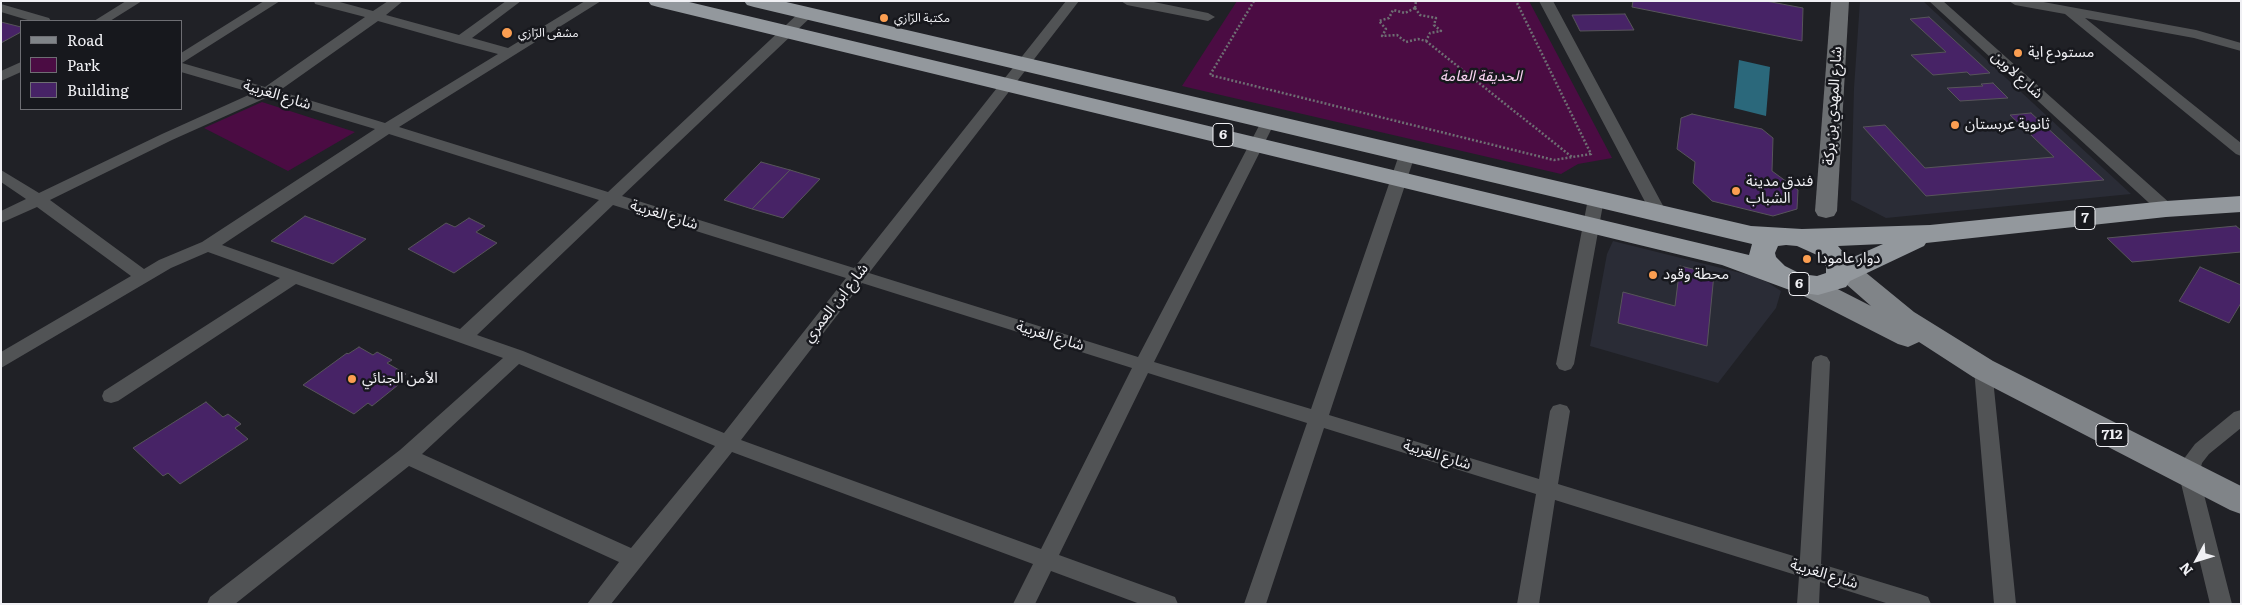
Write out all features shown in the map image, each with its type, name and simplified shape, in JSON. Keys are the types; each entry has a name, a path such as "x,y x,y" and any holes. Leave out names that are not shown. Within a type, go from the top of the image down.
{"highway":[{"name":"6","path":"658,1 1005,86 1257,143 1725,256 1795,282 1828,284 1836,280 1842,269 1826,249 1790,237 1751,235 1660,215 754,1"},
{"name":"7","path":"1790,237 1930,234 2166,209 2241,204"},
{"name":"7","path":"1842,269 1930,234"},
{"name":"6","path":"1790,237 1765,243 1762,253 1768,266 1795,282"}],"main road":[{"name":"712","path":"1842,269 1904,319 1983,369 2241,501"},
{"name":"712","path":"1795,282 1927,347 1983,369"}],"street":[{"path":"103,20 136,1"},
{"path":"182,58 274,1"},
{"path":"320,1 510,53"},
{"path":"1,218 168,136 268,92 397,1"},
{"path":"461,40 515,1"},
{"path":"1,361 166,264 208,246 387,128 595,1"},
{"name":"شارع ابن العمري","path":"598,604 728,443 1073,1"},
{"path":"1127,1 1156,4 1208,17"},
{"path":"1546,1 1660,215"},
{"name":"شارع المهدي بن بركة","path":"1826,211 1840,1"},
{"name":"شارع لاوين","path":"1935,1 2166,209"},
{"path":"2015,1 2196,34 2241,47"},
{"path":"1,8 41,20"},
{"path":"2070,12 2241,151"},
{"path":"463,337 806,14"},
{"name":"شارع الغربية","path":"182,66 387,128 1143,365 1920,604"},
{"path":"1,77 20,67"},
{"path":"1024,604 1143,365 1268,122"},
{"path":"1255,604 1407,155"},
{"path":"1,175 39,200 144,277"},
{"path":"1565,364 1596,199"},
{"path":"208,246 517,356 728,443 1166,604"},
{"path":"110,396 295,276"},
{"path":"225,602 407,456 517,356"},
{"path":"1808,604 1808,570 1821,362"},
{"path":"1983,369 2005,604"},
{"path":"1528,604 1560,411"},
{"path":"2221,604 2189,474 2193,460 2202,449 2241,417"},
{"path":"407,456 634,559"}],"path":[{"path":"1254,1 1210,75 1554,160 1591,154 1516,1"},
{"path":"1416,1 1416,8 1420,15 1436,18 1434,25 1441,31 1430,33 1426,41"},
{"path":"1416,8 1405,13 1393,10 1389,18 1379,21 1386,29 1382,36 1397,35 1406,42 1418,39 1426,41 1572,157"}],"shaded area":[{"name":"ثانوية عربستان","path":"1860,1 1923,1 2131,194 1886,218 1851,200 1854,88"},
{"path":"1613,241 1749,275 1767,282 1781,291 1776,308 1718,383 1590,346 1607,254"}],"green space":[{"name":"الحديقة العامة","path":"1237,1 1529,1 1612,158 1578,164 1561,174 1182,86"},
{"path":"262,102 355,132 288,171 204,128"}],"water":[{"path":"1739,60 1770,67 1766,116 1734,108"}],"building":[{"path":"1633,1 1766,1 1803,8 1802,41 1632,7"},
{"path":"1625,14 1634,30 1580,31 1572,15"},
{"path":"1929,17 1990,73 1970,75 1967,72 1933,75 1911,55 1946,52 1910,19"},
{"path":"1,22 20,27 20,33 1,43"},
{"path":"1993,83 2008,98 1960,101 1947,88 1983,86 1981,84"},
{"path":"2031,113 2104,180 1926,196 1863,127 1885,125 1925,168 2054,157 2010,115"},
{"path":"1692,114 1762,129 1773,138 1772,171 1798,190 1797,209 1773,216 1712,201 1693,183 1695,162 1677,149 1681,118"},
{"path":"761,162 790,170 752,209 724,200"},
{"path":"790,170 820,179 783,218 752,209"},
{"path":"305,216 366,239 333,264 271,241"},
{"path":"469,218 485,226 476,232 497,243 454,273 408,249 446,223 455,227"},
{"path":"2236,226 2241,230 2241,252 2132,262 2107,238"},
{"path":"1680,266 1714,274 1707,346 1618,323 1623,292 1675,306"},
{"path":"2200,267 2241,285 2241,303 2229,323 2179,301"},
{"path":"359,347 373,355 377,352 392,360 387,363 406,374 394,383 398,385 372,406 368,403 354,414 303,385 347,353"},
{"path":"206,402 223,417 228,414 241,424 235,428 248,439 180,484 168,473 163,476 133,448"}],"place":[{"name":"مكتبة الرّازي","path":"884,18"},
{"name":"مشفى الرّازي","path":"507,33"},
{"name":"مستودع اية","path":"2018,53"},
{"name":"ثانوية عربستان","path":"1955,125"},
{"name":"فندق مدينة الشباب","path":"1736,191"},
{"name":"دوار عامودا","path":"1807,259"},
{"name":"محطة وقود","path":"1653,275"},
{"name":"الأمن الجنائي","path":"352,379"}]}
